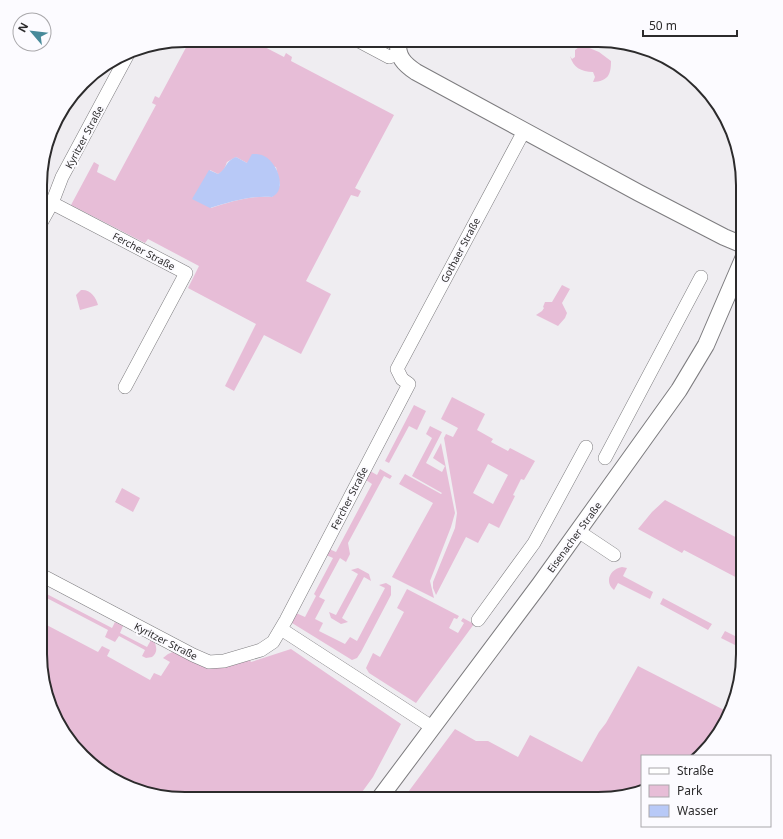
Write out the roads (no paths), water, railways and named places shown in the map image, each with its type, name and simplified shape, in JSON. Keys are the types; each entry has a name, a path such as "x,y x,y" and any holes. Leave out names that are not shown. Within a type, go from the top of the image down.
{"street":[{"path":"370,47 389,57 398,47 404,64 416,72 676,212 736,242"},
{"name":"Kyritzer Straße","path":"47,212 62,177 124,61"},
{"name":"Gothaer Straße","path":"397,368 524,131"},
{"name":"Fercher Straße","path":"52,203 186,273 124,387"},
{"name":"Eisenacher Straße","path":"384,792 578,531 679,390 695,365 716,324 736,276"},
{"path":"605,458 701,277"},
{"name":"Fercher Straße","path":"281,629 409,384 402,379 397,368"},
{"path":"478,620 534,543 586,447"},
{"path":"578,531 614,555"},
{"name":"Kyritzer Straße","path":"47,578 194,656 209,662 224,661 261,650 273,642 281,629"},
{"path":"281,629 432,727"}],"water":[{"path":"252,154 260,154 264,156 272,162 278,172 280,183 279,188 277,193 272,197 249,198 210,208 192,199 209,170 218,174 232,159 236,157 247,163"}]}
